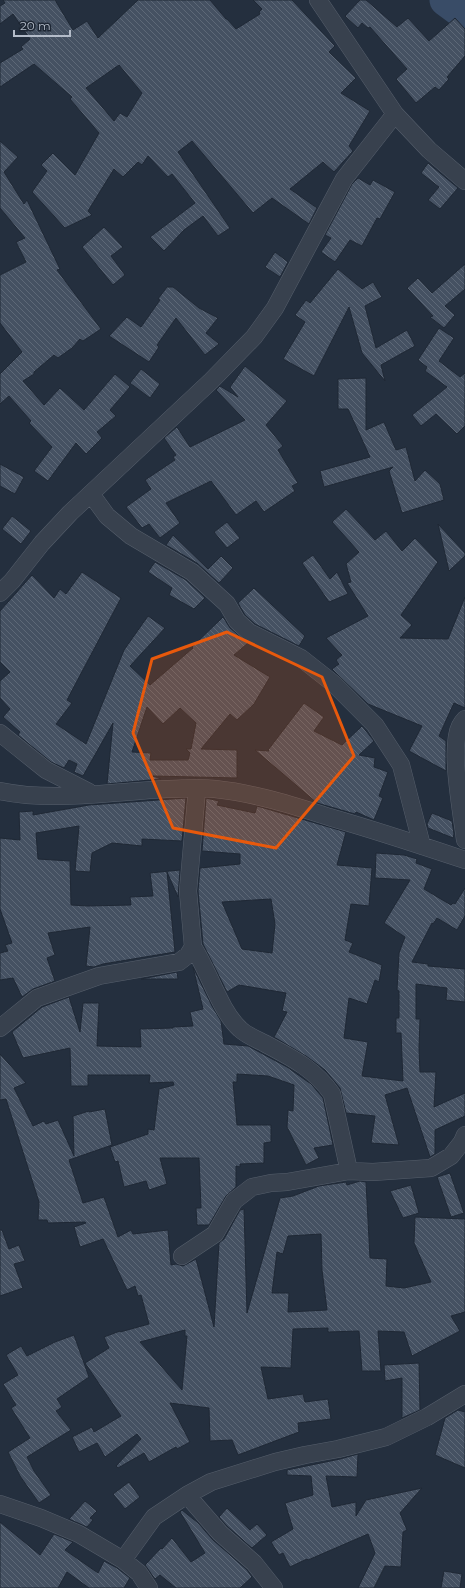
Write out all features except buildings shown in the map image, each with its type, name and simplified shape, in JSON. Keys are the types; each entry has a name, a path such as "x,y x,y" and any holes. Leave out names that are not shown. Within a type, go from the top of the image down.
{"street":[{"path":"318,0 395,114 429,150 465,181"},
{"path":"0,593 12,581 42,543 254,337 275,308 289,284 344,179 395,114"},
{"path":"91,494 107,516 125,531 192,572 227,604 237,620 249,632 301,658 334,684 376,725 401,765 422,846"},
{"path":"465,719 459,727 455,761 465,840"},
{"path":"0,733 46,770 92,793"},
{"path":"197,789 188,891 193,947 202,961 230,1020 241,1031 302,1063 326,1085 332,1094 349,1171"},
{"path":"0,791 19,794 55,796 92,793 214,789 251,795 294,806 465,860"},
{"path":"0,1028 37,998 99,976 179,962 188,956 193,947"},
{"path":"182,1256 215,1234 234,1201 252,1188 271,1183 287,1182 349,1171 372,1172 431,1168 451,1156 462,1142 465,1135"},
{"path":"123,1560 154,1517 211,1482 275,1462 386,1437 427,1417 465,1394"},
{"path":"188,1495 220,1533 254,1563 274,1588"},
{"path":"0,1504 41,1518 80,1534 123,1560 139,1573 149,1588"}],"highlighted area":[{"path":"227,632 322,677 354,756 276,848 173,828 133,733 152,659"}],"waterway":[{"path":"446,0 465,14"}]}
